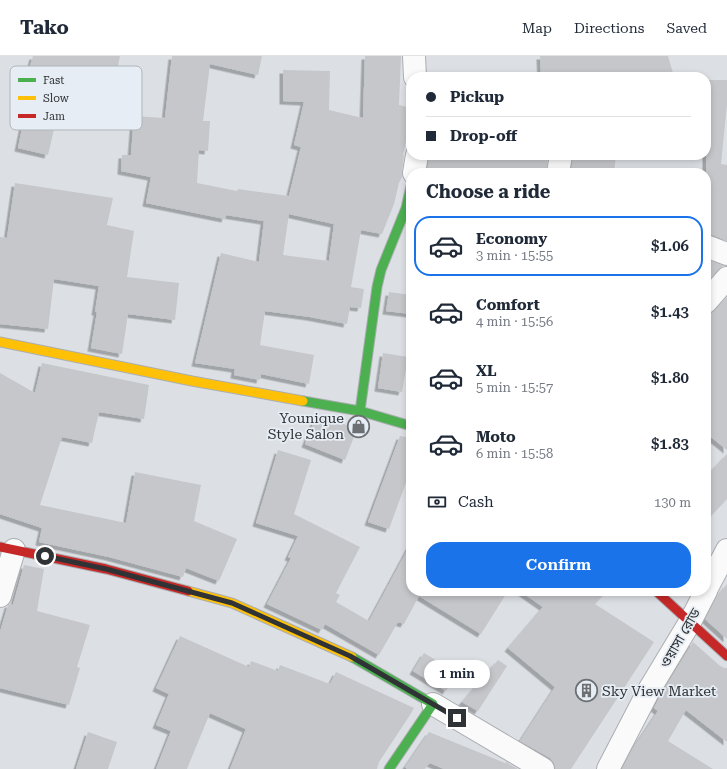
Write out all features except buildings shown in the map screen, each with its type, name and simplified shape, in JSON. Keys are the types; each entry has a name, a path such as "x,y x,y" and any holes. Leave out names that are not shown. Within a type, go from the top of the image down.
{"street":[{"path":"414,56 416,72"},
{"path":"360,411 377,287 381,270 406,208"},
{"path":"711,248 727,254"},
{"path":"711,296 727,278"},
{"path":"0,342 192,381 360,411 406,425"},
{"path":"0,596 7,549 106,569 232,603 350,656 543,769"},
{"name":"ওয়াসা রোড","path":"711,581 727,550"},
{"path":"661,596 727,656"},
{"name":"ওয়াসা রোড","path":"608,769 649,690 690,622 703,596"},
{"path":"389,769 433,704"}],"traffic: fast":[{"path":"360,411 377,287 381,270 406,208"},
{"path":"303,401 360,411 406,425"},
{"path":"352,657 433,704 389,769"}],"traffic: slow":[{"path":"0,342 192,381 303,401"},
{"path":"188,591 232,603 352,657"}],"traffic: jam":[{"path":"0,547 106,569 188,591"},
{"path":"661,596 727,656"}],"place":[{"name":"Younique Style Salon","path":"359,426"},
{"name":"Sky View Market","path":"587,691"}],"route":[{"path":"45,556 106,569 232,603 350,656 457,718"}]}
